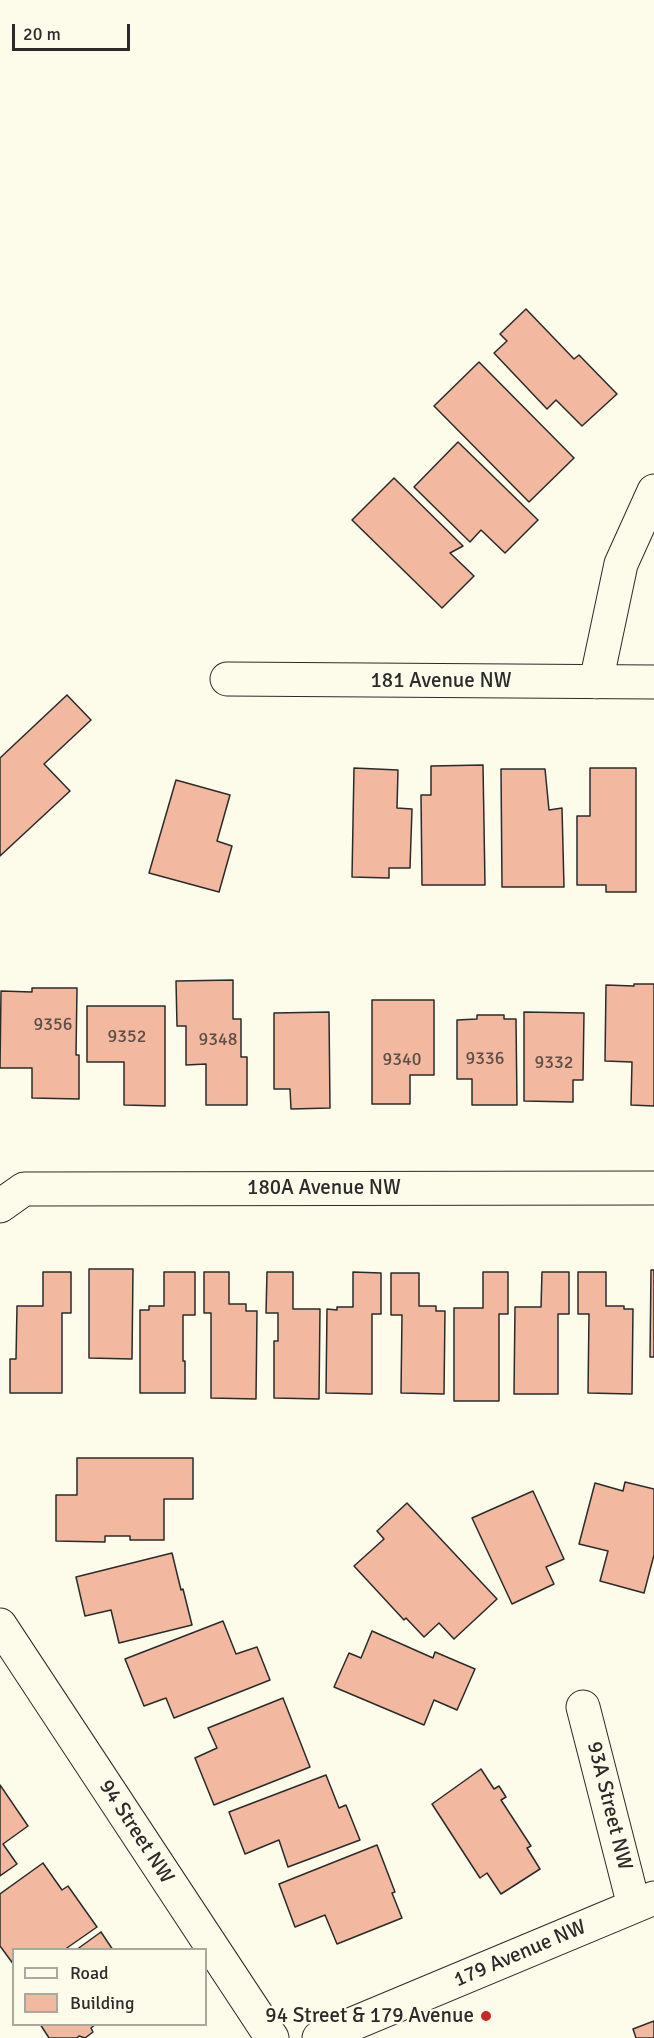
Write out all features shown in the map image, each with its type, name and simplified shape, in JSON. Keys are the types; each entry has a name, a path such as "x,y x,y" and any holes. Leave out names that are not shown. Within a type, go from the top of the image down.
{"street":[{"path":"596,682 621,564 654,491"},
{"name":"181 Avenue NW","path":"227,680 654,682"},
{"name":"180A Avenue NW","path":"0,1206 24,1189 654,1188"},
{"name":"94 Street NW","path":"0,1626 272,2038"},
{"name":"93A Street NW","path":"583,1707 644,1902"},
{"name":"179 Avenue NW","path":"319,2038 644,1902"}],"building":[{"path":"526,309 574,359 579,355 617,394 582,426 556,400 547,409 494,353 507,341 500,334"},
{"path":"479,362 574,458 529,502 434,406"},
{"path":"458,442 538,520 505,553 481,530 470,542 414,487"},
{"path":"394,478 463,546 450,553 474,576 442,608 352,520"},
{"path":"67,695 91,720 44,764 70,791 0,856 0,758"},
{"path":"483,765 485,885 422,885 421,795 431,795 431,766"},
{"path":"354,768 398,770 397,808 412,809 410,868 389,868 389,878 352,877"},
{"path":"590,768 636,768 636,892 606,892 606,885 577,885 577,816 590,816"},
{"path":"501,769 545,769 549,810 562,808 564,887 502,887"},
{"path":"176,780 230,795 217,841 232,846 219,892 149,873"},
{"path":"233,980 233,1019 241,1019 241,1057 247,1057 247,1105 206,1105 206,1064 186,1065 186,1026 177,1026 176,981"},
{"path":"634,984 654,984 654,1106 631,1105 632,1062 605,1061 606,985 634,986"},
{"path":"32,988 77,988 76,1055 79,1055 79,1099 32,1098 32,1068 0,1068 1,991 32,992"},
{"path":"372,1000 434,1000 434,1075 410,1075 410,1104 372,1104"},
{"path":"87,1006 165,1006 165,1106 124,1105 124,1062 87,1062"},
{"path":"329,1012 330,1108 291,1109 290,1089 274,1089 274,1013"},
{"path":"524,1012 584,1013 583,1080 573,1080 573,1102 524,1101"},
{"path":"477,1015 504,1015 504,1019 516,1019 517,1105 472,1105 472,1079 457,1079 457,1020 477,1019"},
{"path":"89,1269 133,1269 132,1359 89,1358"},
{"path":"651,1270 654,1270 654,1357 650,1357"},
{"path":"43,1272 71,1272 71,1313 62,1313 62,1393 10,1393 10,1359 16,1359 17,1306 43,1306"},
{"path":"164,1272 195,1272 195,1315 183,1315 185,1393 140,1393 140,1310 149,1310 149,1306 164,1306"},
{"path":"204,1272 229,1272 229,1304 246,1304 246,1311 257,1311 256,1399 211,1398 211,1313 204,1313"},
{"path":"267,1272 293,1272 293,1309 320,1309 319,1399 274,1398 274,1341 278,1341 278,1313 266,1313"},
{"path":"353,1272 381,1273 381,1314 372,1314 372,1394 326,1393 327,1309 353,1307"},
{"path":"483,1272 508,1272 508,1314 499,1314 499,1401 454,1401 454,1308 483,1308"},
{"path":"542,1272 569,1272 569,1314 558,1314 558,1394 514,1394 515,1307 541,1307"},
{"path":"578,1272 606,1272 606,1306 624,1306 624,1309 633,1309 632,1394 588,1393 589,1314 578,1314"},
{"path":"391,1273 419,1273 419,1306 436,1306 436,1311 445,1311 444,1394 401,1393 402,1315 391,1315"},
{"path":"77,1458 193,1458 193,1499 164,1499 164,1540 130,1540 130,1536 105,1536 105,1542 56,1541 56,1495 77,1495"},
{"path":"625,1482 654,1489 654,1555 644,1593 600,1581 608,1551 579,1544 595,1483 623,1491"},
{"path":"533,1491 564,1559 546,1567 554,1584 512,1604 472,1518"},
{"path":"407,1503 497,1599 454,1639 439,1623 424,1637 406,1618 404,1620 354,1566 384,1539 377,1531"},
{"path":"172,1553 192,1625 119,1643 111,1610 85,1616 76,1577"},
{"path":"223,1621 236,1654 257,1647 270,1680 174,1718 166,1698 144,1706 125,1659"},
{"path":"372,1631 433,1658 435,1652 475,1669 457,1710 434,1700 424,1725 334,1687 349,1653 361,1658"},
{"path":"283,1698 310,1767 214,1805 195,1758 217,1748 208,1728"},
{"path":"481,1769 494,1789 499,1786 506,1797 501,1800 531,1846 527,1848 540,1869 501,1894 487,1873 480,1878 432,1804"},
{"path":"326,1775 339,1808 346,1805 360,1840 288,1867 279,1840 245,1854 229,1812"},
{"path":"0,1785 28,1826 3,1844 17,1864 0,1876"},
{"path":"377,1845 395,1892 392,1893 402,1918 337,1944 325,1915 295,1927 279,1884"},
{"path":"43,1863 62,1890 68,1886 97,1927 67,1948 12,1948 12,1962 0,1946 0,1894"},
{"path":"101,1932 112,1948 79,1948"},
{"path":"654,2021 654,2038 636,2038 633,2029"},
{"path":"41,2026 94,2026 91,2028 93,2032 85,2038 79,2036 77,2038 49,2038"}],"place":[{"name":"94 Street & 179 Avenue","path":"486,2016"}]}
